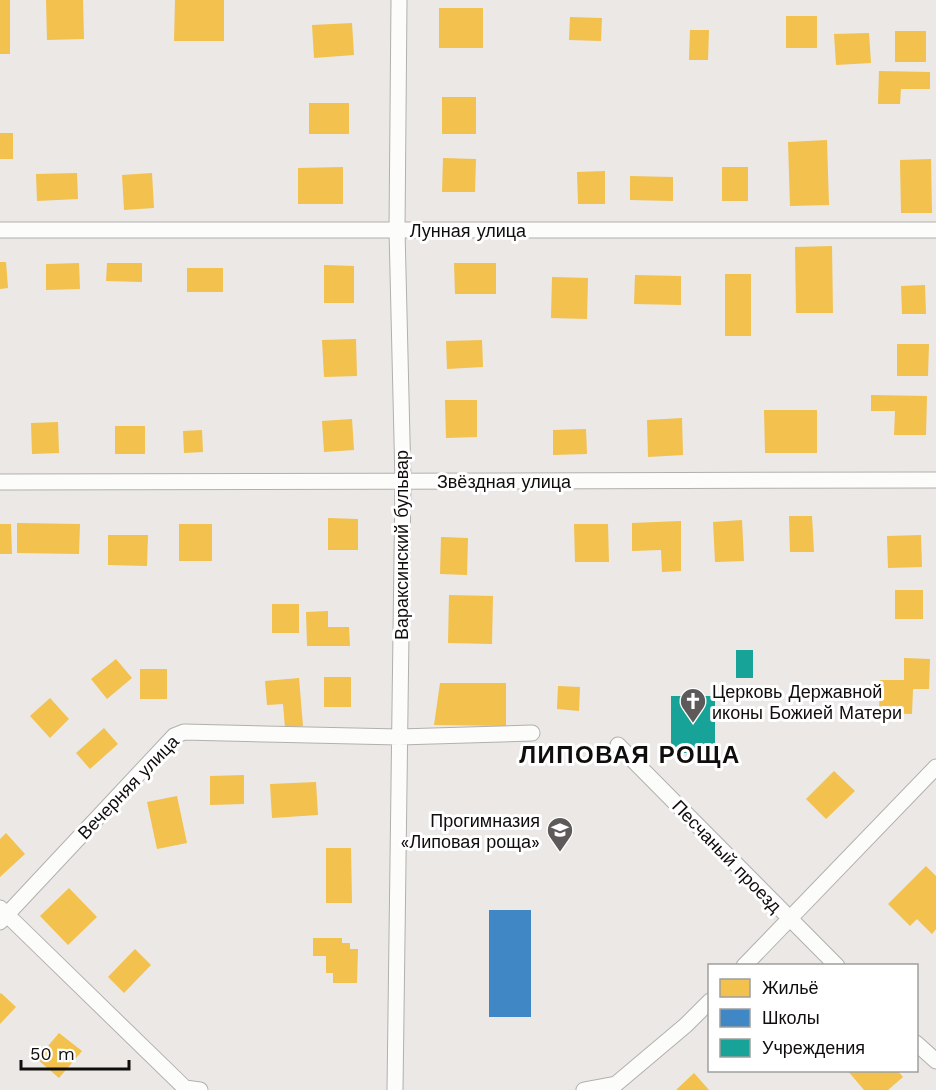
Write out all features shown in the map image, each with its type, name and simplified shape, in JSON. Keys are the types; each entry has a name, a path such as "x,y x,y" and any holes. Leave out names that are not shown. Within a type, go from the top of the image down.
{"street":[{"name":"Вараксинский бульвар","path":"395,1090 403,481 397,230 399,0"},
{"name":"Лунная улица","path":"0,230 936,230"},
{"name":"Звёздная улица","path":"0,482 936,480"},
{"name":"Вечерняя улица","path":"2,915 174,736 184,732 399,737"},
{"path":"399,737 532,733"},
{"name":"Песчаный проезд","path":"618,745 835,964"},
{"path":"746,964 936,767"},
{"path":"2,915 190,1089"},
{"path":"584,1090 619,1087 708,1003"},
{"path":"918,1044 936,1061"}],"building: Жильё":[{"path":"0,0 10,0 10,54 0,54"},
{"path":"46,0 83,0 84,39 47,40"},
{"path":"175,0 224,0 224,41 174,41"},
{"path":"439,8 483,8 483,48 439,48"},
{"path":"786,16 817,16 817,48 786,48"},
{"path":"570,17 602,18 601,41 569,40"},
{"path":"352,23 354,55 314,58 312,25"},
{"path":"690,30 709,30 708,60 689,60"},
{"path":"895,31 926,31 926,62 895,62"},
{"path":"869,33 871,63 836,65 834,34"},
{"path":"879,71 930,72 930,89 901,89 900,104 878,104"},
{"path":"442,97 476,97 476,134 442,134"},
{"path":"309,103 349,103 349,134 309,134"},
{"path":"0,133 13,133 13,159 0,159"},
{"path":"827,140 829,205 790,206 788,142"},
{"path":"443,158 476,159 475,192 442,192"},
{"path":"931,159 932,213 901,213 900,160"},
{"path":"343,167 343,204 298,204 298,168"},
{"path":"722,167 748,167 748,201 722,201"},
{"path":"605,171 605,204 578,204 577,172"},
{"path":"77,173 78,199 37,201 36,174"},
{"path":"152,173 154,208 124,210 122,175"},
{"path":"630,176 673,177 673,201 630,200"},
{"path":"832,246 833,313 796,313 795,247"},
{"path":"0,262 6,262 8,288 0,289"},
{"path":"79,263 80,289 46,290 46,264"},
{"path":"107,263 142,263 142,282 106,281"},
{"path":"454,263 496,263 496,294 455,294"},
{"path":"324,265 354,266 354,303 324,303"},
{"path":"187,268 223,268 223,292 187,292"},
{"path":"725,274 751,274 751,336 725,336"},
{"path":"635,275 681,276 681,305 634,304"},
{"path":"552,277 588,278 587,319 551,318"},
{"path":"925,285 926,314 902,314 901,286"},
{"path":"356,339 357,376 324,377 322,340"},
{"path":"482,340 483,367 447,369 446,341"},
{"path":"897,344 929,344 928,376 897,376"},
{"path":"871,395 927,396 926,435 894,435 895,411 871,411"},
{"path":"445,400 477,400 477,437 446,438"},
{"path":"764,410 817,410 817,453 765,453"},
{"path":"682,418 683,455 648,457 647,420"},
{"path":"352,419 354,450 324,452 322,421"},
{"path":"58,422 59,453 32,454 31,423"},
{"path":"115,426 145,426 145,454 115,454"},
{"path":"586,429 587,454 553,455 553,430"},
{"path":"202,430 203,452 184,453 183,431"},
{"path":"789,516 812,516 814,552 790,552"},
{"path":"328,518 358,519 358,550 328,550"},
{"path":"742,520 744,561 715,562 713,522"},
{"path":"681,521 681,571 662,572 661,550 632,551 632,523"},
{"path":"17,523 80,524 79,554 17,553"},
{"path":"0,524 11,524 12,554 0,554"},
{"path":"179,524 212,524 212,561 179,561"},
{"path":"574,524 608,524 609,562 575,562"},
{"path":"108,535 148,535 147,566 108,565"},
{"path":"921,535 922,567 888,568 887,536"},
{"path":"441,537 468,538 467,575 440,574"},
{"path":"895,590 923,590 923,619 895,619"},
{"path":"449,595 493,596 492,644 448,643"},
{"path":"272,604 299,604 299,633 272,633"},
{"path":"328,611 328,627 349,627 350,646 307,646 306,612"},
{"path":"904,658 930,659 929,689 913,689 912,714 879,713 880,680 904,680"},
{"path":"116,659 132,678 107,699 91,679"},
{"path":"140,669 167,669 167,699 140,699"},
{"path":"324,677 351,677 351,707 324,707"},
{"path":"299,678 303,726 285,728 283,704 267,705 265,681"},
{"path":"440,683 506,683 506,726 434,725"},
{"path":"558,686 580,687 579,711 557,709"},
{"path":"50,698 69,719 50,738 30,716"},
{"path":"104,728 118,744 90,769 76,753"},
{"path":"834,771 855,791 826,819 806,799"},
{"path":"244,775 244,804 210,805 210,776"},
{"path":"316,782 318,815 272,818 270,784"},
{"path":"177,796 187,843 157,849 147,802"},
{"path":"6,833 25,854 0,877 0,839"},
{"path":"326,848 351,848 352,903 326,903"},
{"path":"926,866 936,876 936,929 932,934 917,919 910,926 888,904"},
{"path":"69,888 97,917 68,945 40,916"},
{"path":"313,938 342,938 342,943 350,943 350,949 358,949 357,983 333,983 333,973 326,973 326,956 313,956"},
{"path":"135,949 151,965 124,993 108,977"},
{"path":"0,994 16,1007 0,1024"},
{"path":"59,1033 82,1051 59,1078 37,1059"},
{"path":"849,1072 899,1072 903,1077 888,1090 864,1090"},
{"path":"694,1073 709,1090 676,1090"}],"building: Школы":[{"path":"489,910 531,910 531,1017 489,1017"}],"building: Учреждения":[{"path":"736,650 753,650 753,678 736,678"},
{"name":"Церковь Державной иконы Божией Матери","path":"671,696 715,696 715,753 671,753"}],"place":[{"name":"Церковь Державной иконы Божией Матери","path":"693,724"},
{"name":"Прогимназия «Липовая роща»","path":"560,853"}],"district":[{"name":"ЛИПОВАЯ РОЩА","path":"630,755"}]}
